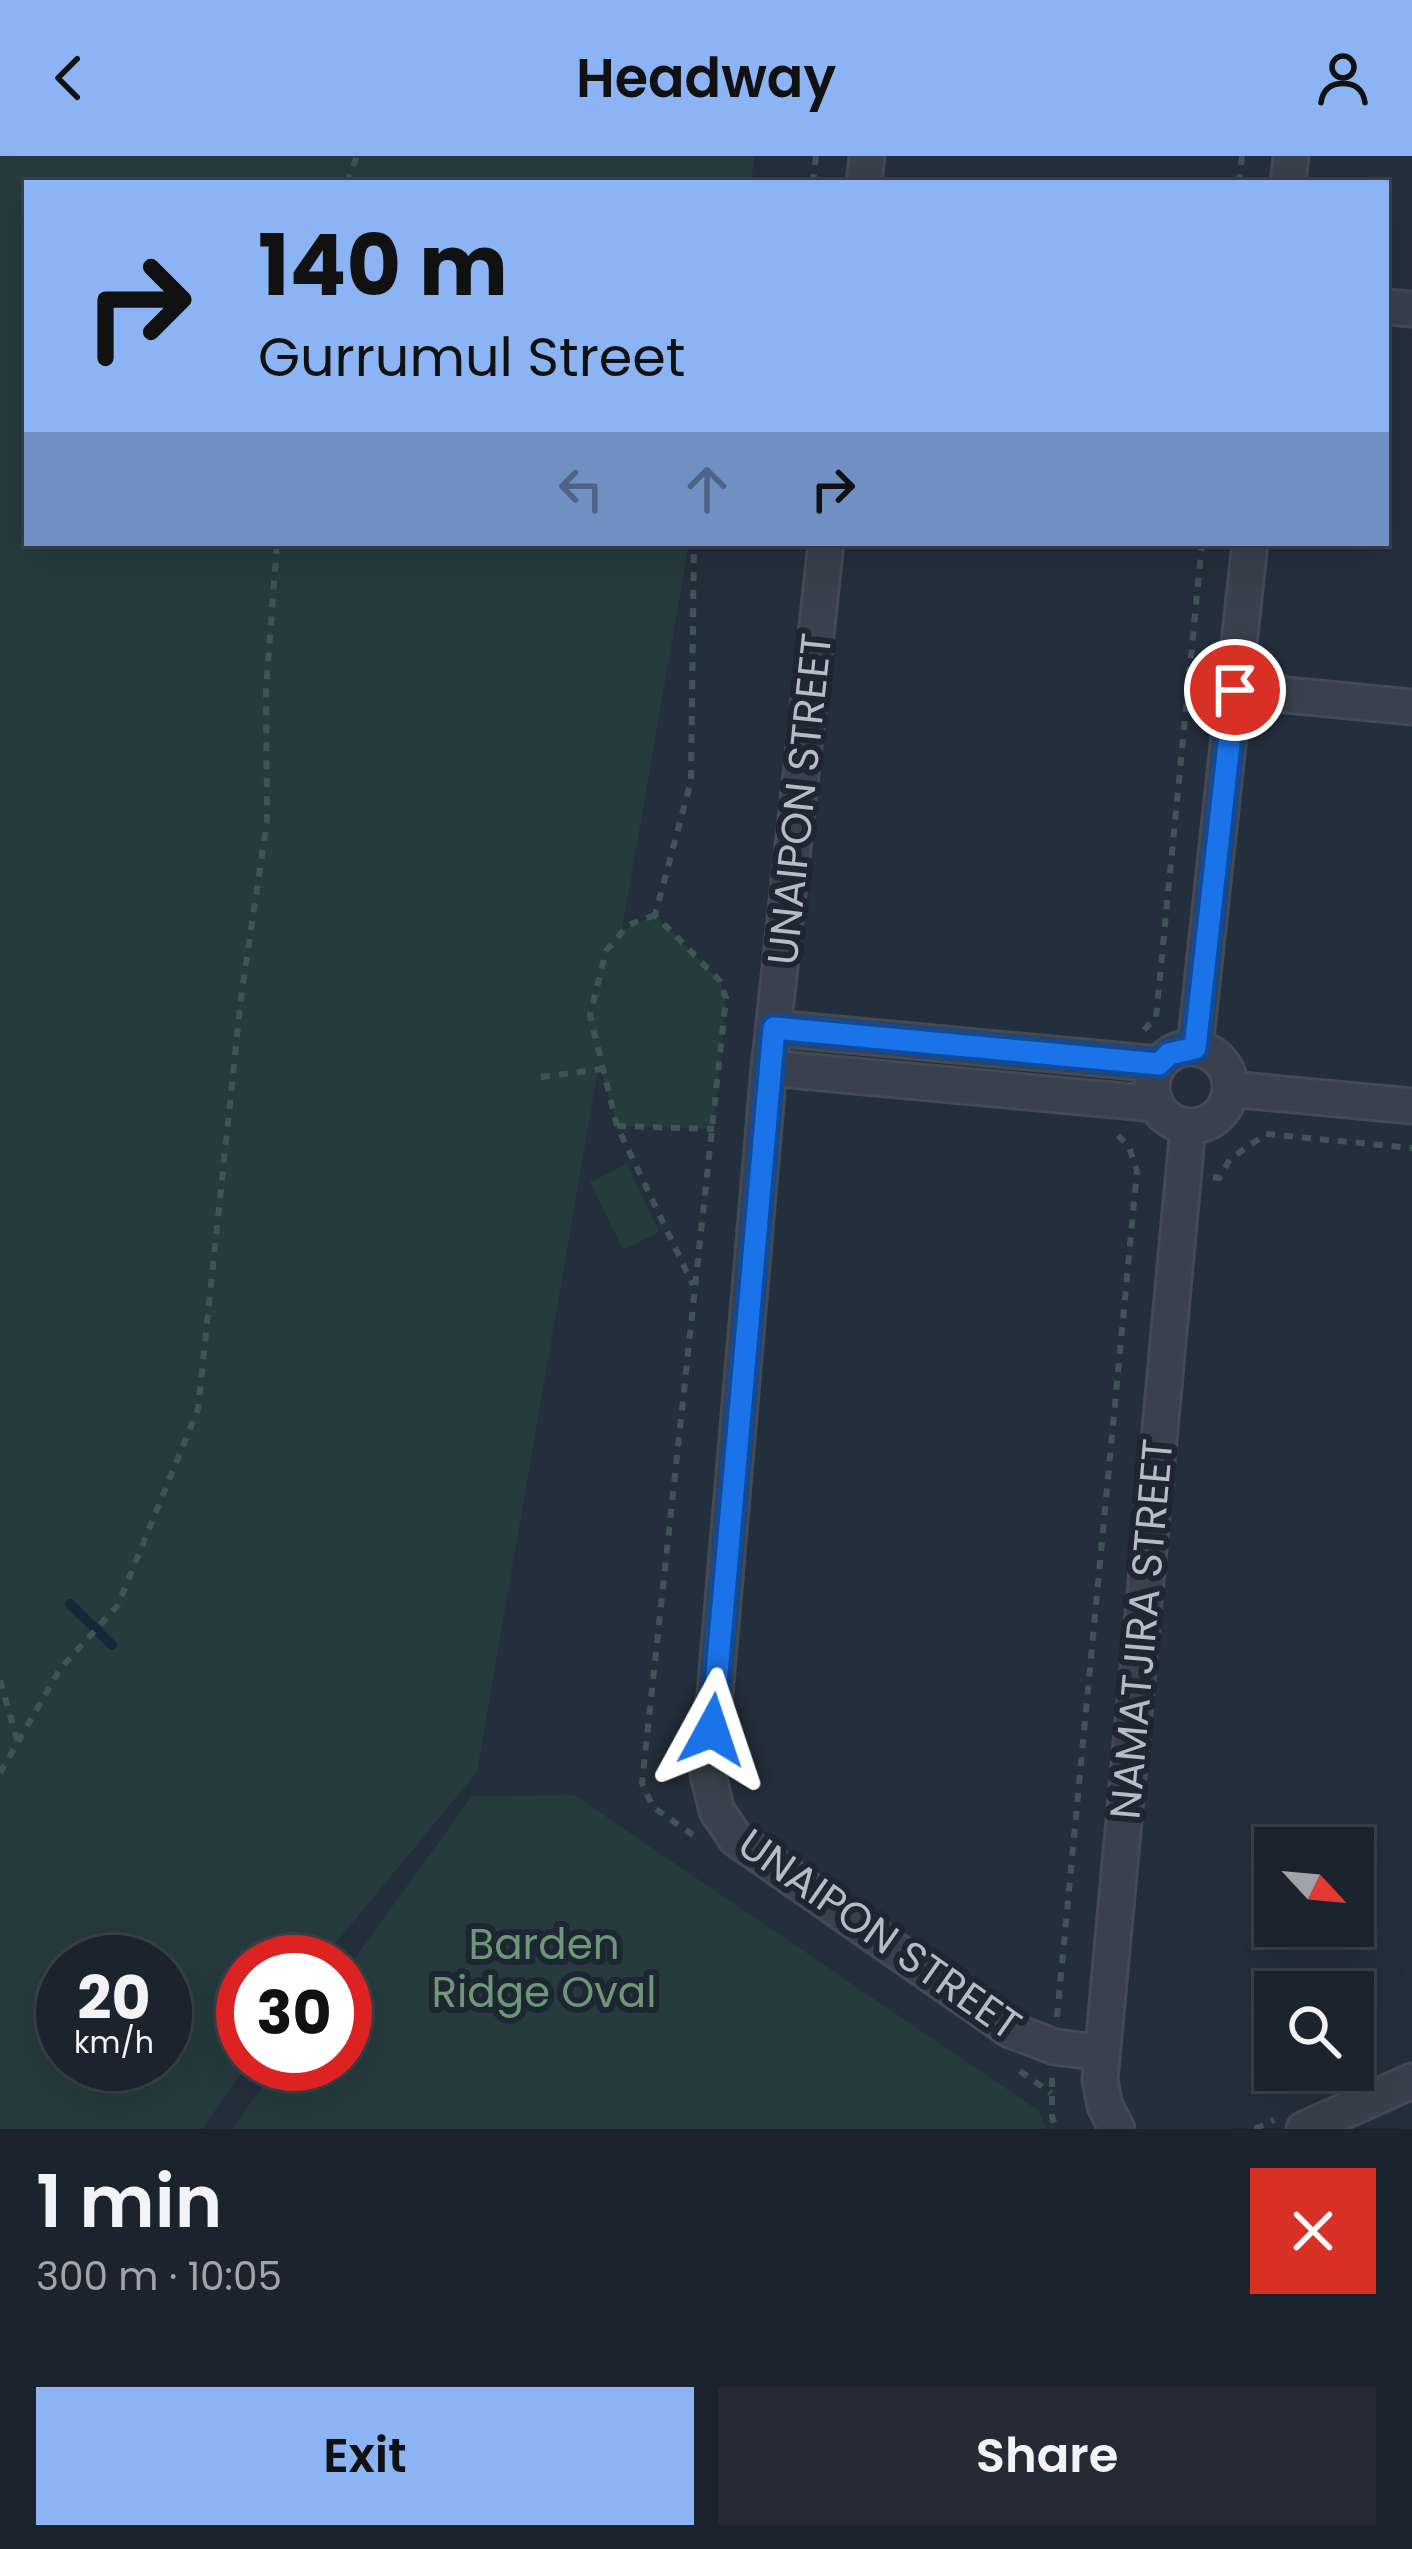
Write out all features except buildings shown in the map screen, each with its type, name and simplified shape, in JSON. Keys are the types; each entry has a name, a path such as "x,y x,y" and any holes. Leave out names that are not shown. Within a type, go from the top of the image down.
{"street":[{"name":"UNAIPON STREET","path":"826,546 770,1068 708,1774 717,1811 736,1839 1010,2030 1055,2047 1102,2054"},
{"path":"1195,1048 1250,546"},
{"path":"1235,690 1412,707"},
{"path":"774,1028 1149,1050 1169,1054 1195,1048 1224,1066 1230,1089 1227,1101 1211,1120 1188,1126 1175,1123 1156,1105 1149,1050"},
{"path":"770,1068 1156,1105"},
{"path":"1230,1089 1412,1106"},
{"name":"NAMATJIRA STREET","path":"1117,2129 1100,2080 1188,1126"},
{"path":"1304,2129 1412,2081"}],"path":[{"path":"0,1773 60,1669 118,1605 198,1409 241,998 267,820 266,689 277,546"},
{"path":"1149,1050 1202,546"},
{"path":"655,915 628,925 606,951 590,1015 617,1126 695,1288"},
{"path":"541,1077 602,1069"},
{"path":"1056,2129 1051,2093 1137,1171 1129,1147 1103,1120"},
{"path":"617,1126 714,1129"},
{"path":"1183,1174 1220,1178 1230,1159 1266,1134 1412,1148"},
{"path":"0,1680 18,1742"}],"green space":[{"path":"0,156 755,156 751,180 24,180 24,546 688,546 622,930 655,915 720,981 726,998 714,1129 617,1126 599,1064 477,1772 342,1935 216,1935 216,2091 229,2091 202,2129 0,2129"},
{"path":"627,1164 659,1232 623,1250 590,1182"},
{"name":"Barden Ridge Oval","path":"574,1795 1039,2111 1046,2129 232,2129 259,2091 372,2091 372,1935 472,1796"}],"waterway":[{"path":"70,1604 112,1645"}],"route":[{"path":"712,1730 774,1028 1159,1064 1169,1054 1195,1048 1235,690"}]}
